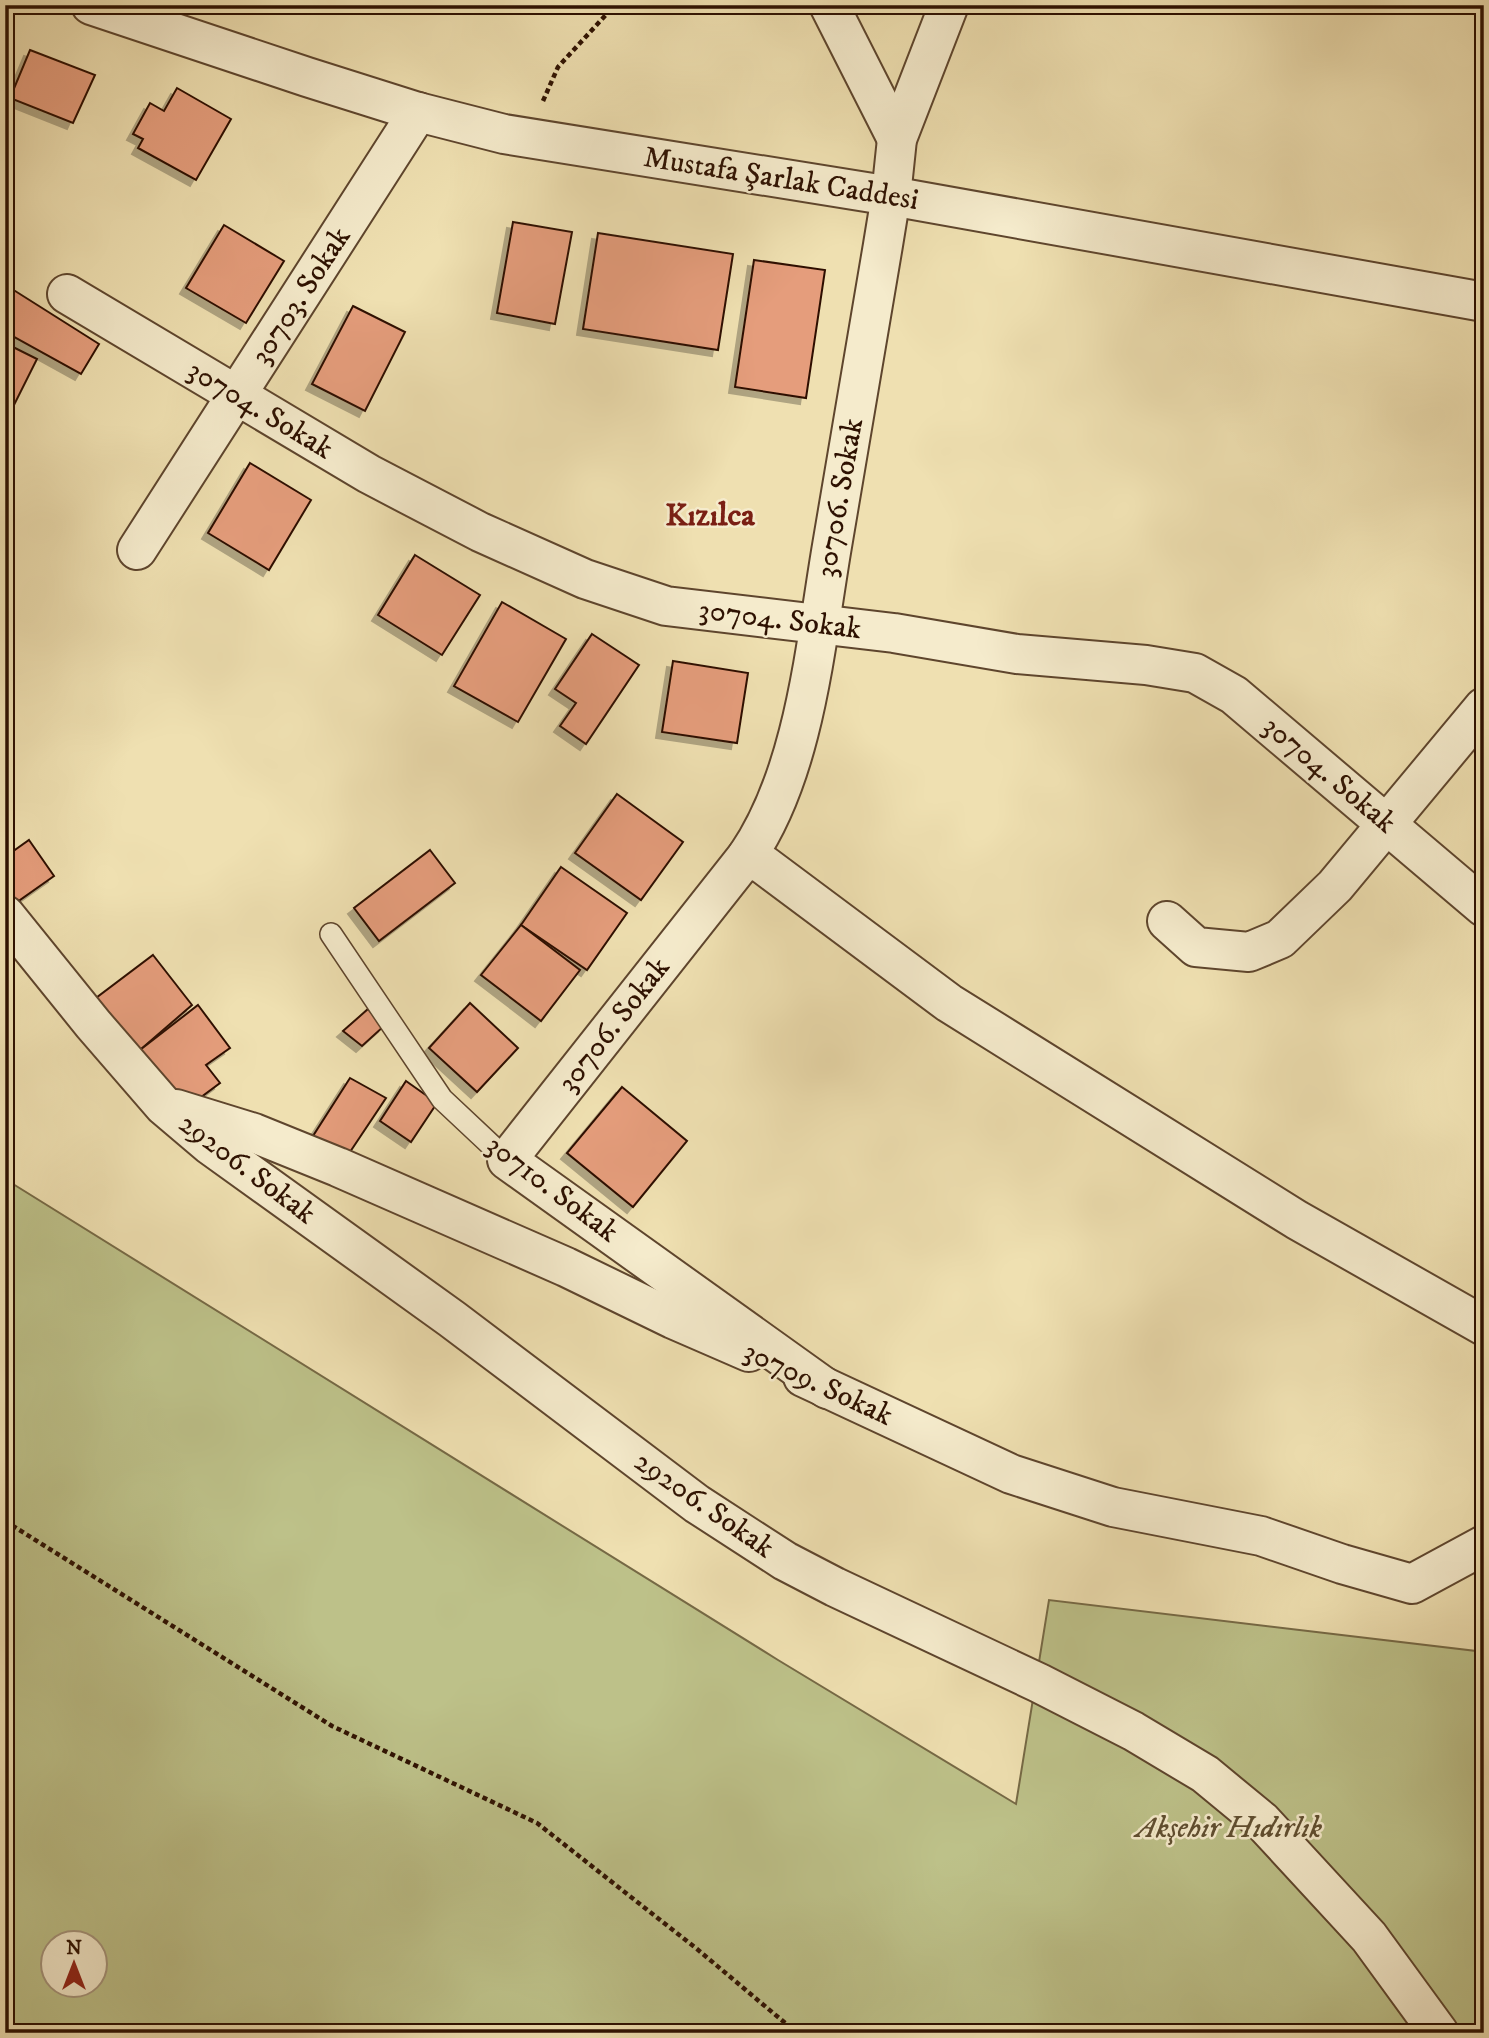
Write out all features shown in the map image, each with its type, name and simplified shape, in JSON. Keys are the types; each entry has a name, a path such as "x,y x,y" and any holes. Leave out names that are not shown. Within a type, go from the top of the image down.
{"street":[{"name":"Mustafa Şarlak Caddesi","path":"91,5 418,112 504,134 891,196 1484,302"},
{"path":"828,5 897,139"},
{"name":"30706. Sokak","path":"507,1160 747,856 762,834 781,792 800,726 891,196 897,139 949,5"},
{"name":"30703. Sokak","path":"137,550 418,112"},
{"name":"30704. Sokak","path":"67,294 369,474 480,532 585,579 666,606 894,633 1017,654 1146,665 1195,673 1234,695 1484,907"},
{"path":"1167,921 1196,947 1249,952 1280,939 1335,886 1484,707"},
{"path":"747,856 764,865 949,1003 1297,1220 1484,1326"},
{"name":"29206. Sokak","path":"5,915 93,1024 164,1106 211,1145 452,1319 696,1504 785,1561 1039,1683 1133,1731 1205,1774 1262,1821 1369,1937 1440,2033"},
{"name":"30709. Sokak","path":"164,1106 254,1133 338,1167 566,1267 673,1320 828,1388 1011,1474 1113,1507 1261,1536 1342,1564 1412,1584 1484,1545"},
{"name":"30710. Sokak","path":"507,1160 828,1388"}],"lane":[{"name":"30710. Sokak","path":"331,934 442,1099 507,1160"}],"path":[{"path":"528,137 558,67 615,5"},
{"path":"5,1521 332,1726 537,1824 797,2033"}],"green space":[{"name":"Akşehir Hıdırlık","path":"5,1179 778,1660 1016,1804 1049,1600 1476,1651 1484,1670 1484,2033 5,2033"}],"building":[{"path":"30,50 95,75 73,123 10,98"},
{"path":"177,88 231,119 196,180 138,148 143,139 133,134 150,103 164,111"},
{"path":"513,222 572,232 555,324 497,313"},
{"path":"224,225 284,261 246,323 186,288"},
{"path":"598,233 733,254 718,350 583,329"},
{"path":"754,260 825,270 806,398 735,387"},
{"path":"12,289 99,344 81,374 5,332 5,299"},
{"path":"353,306 405,332 365,411 312,384"},
{"path":"5,343 37,359 14,405 5,401"},
{"path":"250,463 311,500 269,570 208,533"},
{"path":"415,555 480,595 442,655 378,615"},
{"path":"502,602 566,639 518,722 454,686"},
{"path":"592,634 639,665 586,744 560,726 576,703 555,689"},
{"path":"673,661 748,673 737,743 662,732"},
{"path":"617,794 683,842 641,900 575,853"},
{"path":"29,840 54,876 10,907 5,900 5,857"},
{"path":"430,850 455,883 379,941 354,908"},
{"path":"561,867 627,913 587,970 521,925"},
{"path":"521,925 580,970 541,1021 481,975"},
{"path":"153,955 192,1005 140,1050 96,998"},
{"path":"470,1003 518,1048 477,1092 429,1048"},
{"path":"198,1005 230,1048 206,1065 220,1083 185,1109 140,1050"},
{"path":"368,1009 384,1026 362,1046 343,1031"},
{"path":"350,1078 386,1098 348,1155 313,1136"},
{"path":"406,1081 437,1103 411,1142 380,1121"},
{"path":"622,1087 687,1141 633,1207 567,1153"}],"district":[{"name":"Kızılca","path":"710,516"}]}
